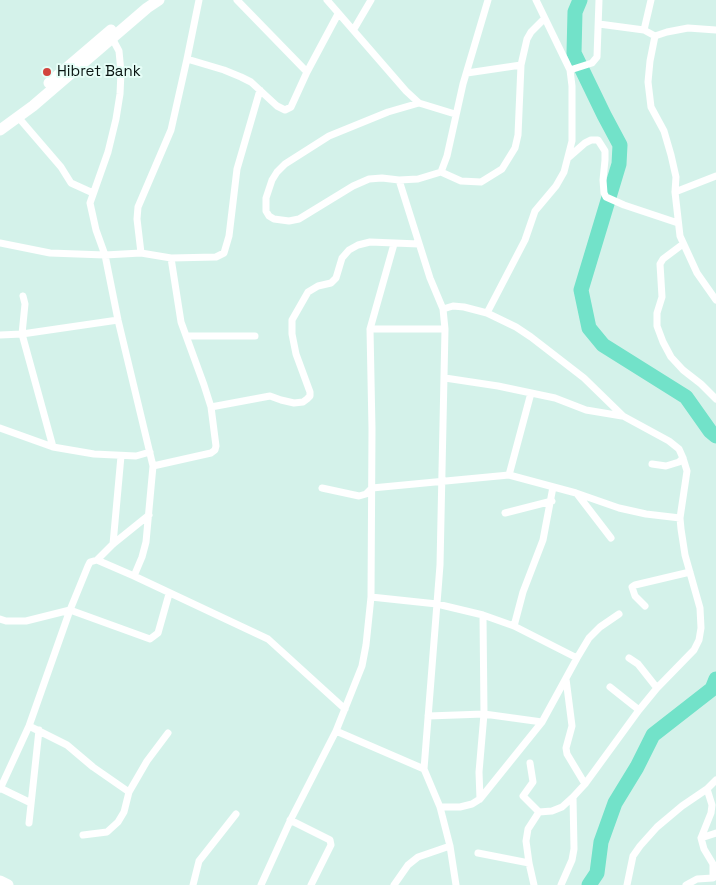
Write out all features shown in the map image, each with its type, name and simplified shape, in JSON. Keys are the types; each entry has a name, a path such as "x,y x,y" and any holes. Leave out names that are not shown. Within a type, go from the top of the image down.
{"main road":[{"path":"0,122 39,92 147,0"},
{"path":"0,130 159,0"},
{"path":"0,881 8,885"}],"street":[{"path":"141,253 138,232 138,207 171,130 198,0"},
{"path":"237,0 307,72"},
{"path":"327,0 406,91 419,103 456,114"},
{"path":"354,30 371,0"},
{"path":"441,172 447,156 456,114 488,0"},
{"path":"487,313 525,240 535,210 556,186 564,172 573,130 570,70 536,0"},
{"path":"570,70 592,63 596,57 599,0"},
{"path":"644,30 651,0"},
{"path":"187,59 224,70 251,82 277,106 288,110 338,14"},
{"path":"419,103 388,112 329,136 284,164 272,180 266,198 266,211 269,216 274,219 289,221 299,219 353,186 369,180 382,178 398,180 418,179 441,172 461,181 481,182 502,169 515,148 518,135 521,65 527,39 544,18"},
{"path":"599,24 644,30 656,36 688,28 716,30"},
{"path":"656,36 650,61 648,82 651,107 664,131 672,155 676,178 678,223 683,244 697,273 716,300"},
{"path":"112,38 119,51 121,72 120,94 108,152 90,203 105,255 118,320 153,466 149,515 142,557 134,576"},
{"path":"467,73 521,65"},
{"path":"0,244 50,254 105,255 141,253 172,258 216,257 224,253 229,236 237,169 260,90"},
{"path":"18,117 61,167 71,183 93,193"},
{"path":"568,158 585,143 591,140 598,140 605,151 602,180 606,197 668,221 678,223"},
{"path":"676,192 716,176"},
{"path":"398,180 430,278 443,309 445,329 440,565 424,770 440,807 450,846 456,885"},
{"path":"211,407 270,396 294,403 303,402 307,399 310,396 310,392 296,354 292,334 292,320 308,292 336,278 342,258 349,250 358,245 370,242 419,244"},
{"path":"261,885 290,820 336,731 362,666 370,624 371,597 370,329 394,244"},
{"path":"683,244 669,254 660,264 662,297 657,313 657,326 671,357 716,399"},
{"path":"153,466 215,450 216,446 211,407 181,322 172,258"},
{"path":"23,296 25,304 22,334 53,447"},
{"path":"443,309 453,306 464,307 487,313 516,327 552,352 584,378 623,416 669,441 679,450 684,458 687,471 680,518 682,542 700,608 701,628 694,650 657,688 585,784 562,807 552,811 539,812 523,796 533,782 530,763"},
{"path":"0,336 118,320"},
{"path":"370,329 445,329"},
{"path":"187,336 255,336"},
{"path":"445,378 498,386 556,398 586,410 623,416"},
{"path":"509,475 531,393"},
{"path":"0,428 53,447 94,454 136,456 150,452"},
{"path":"113,544 121,456"},
{"path":"652,464 666,466 679,462 684,458"},
{"path":"322,488 359,496 366,494 372,488 509,475 576,493 619,508 646,514 680,518"},
{"path":"514,626 523,592 543,540 552,501 553,487"},
{"path":"576,493 611,538"},
{"path":"504,513 552,501"},
{"path":"31,803 0,789 29,726 70,610 88,566 90,562 97,560 113,544 149,515"},
{"path":"97,560 268,639 345,710"},
{"path":"644,606 635,596 632,587 690,572"},
{"path":"0,619 6,621 26,621 70,610 150,639 158,633 169,594"},
{"path":"371,597 437,604 483,615 514,626 577,658"},
{"path":"440,807 460,807 472,804 480,799 542,722 589,638 600,627 619,614"},
{"path":"480,799 479,772 484,714 483,615"},
{"path":"629,658 638,664 657,688"},
{"path":"566,679 572,726 566,748 567,754 585,784"},
{"path":"610,687 639,710"},
{"path":"428,716 484,714 542,722"},
{"path":"29,726 67,745 93,767 129,792"},
{"path":"29,823 39,730"},
{"path":"336,731 424,770"},
{"path":"82,835 107,832 112,828 124,812 129,792 147,761 168,733"},
{"path":"627,885 633,856 640,846 657,827 716,780"},
{"path":"686,885 697,878 714,878 713,864 704,849 701,838 711,813 712,805 707,789"},
{"path":"561,885 572,860 574,849 573,797"},
{"path":"534,885 526,841 528,829 539,812"},
{"path":"193,885 199,861 236,814"},
{"path":"290,820 330,840 331,845 311,885"},
{"path":"701,838 716,833"},
{"path":"394,885 408,865 418,857 450,846"},
{"path":"478,853 529,863"}],"waterway":[{"path":"580,0 575,12 574,53 620,145 619,164 581,290 589,328 603,345 686,397 710,431 716,436"},
{"path":"589,885 597,873 601,842 615,803 637,767 653,735 712,689 716,679"}],"place":[{"name":"Hibret Bank","path":"47,72"}]}
